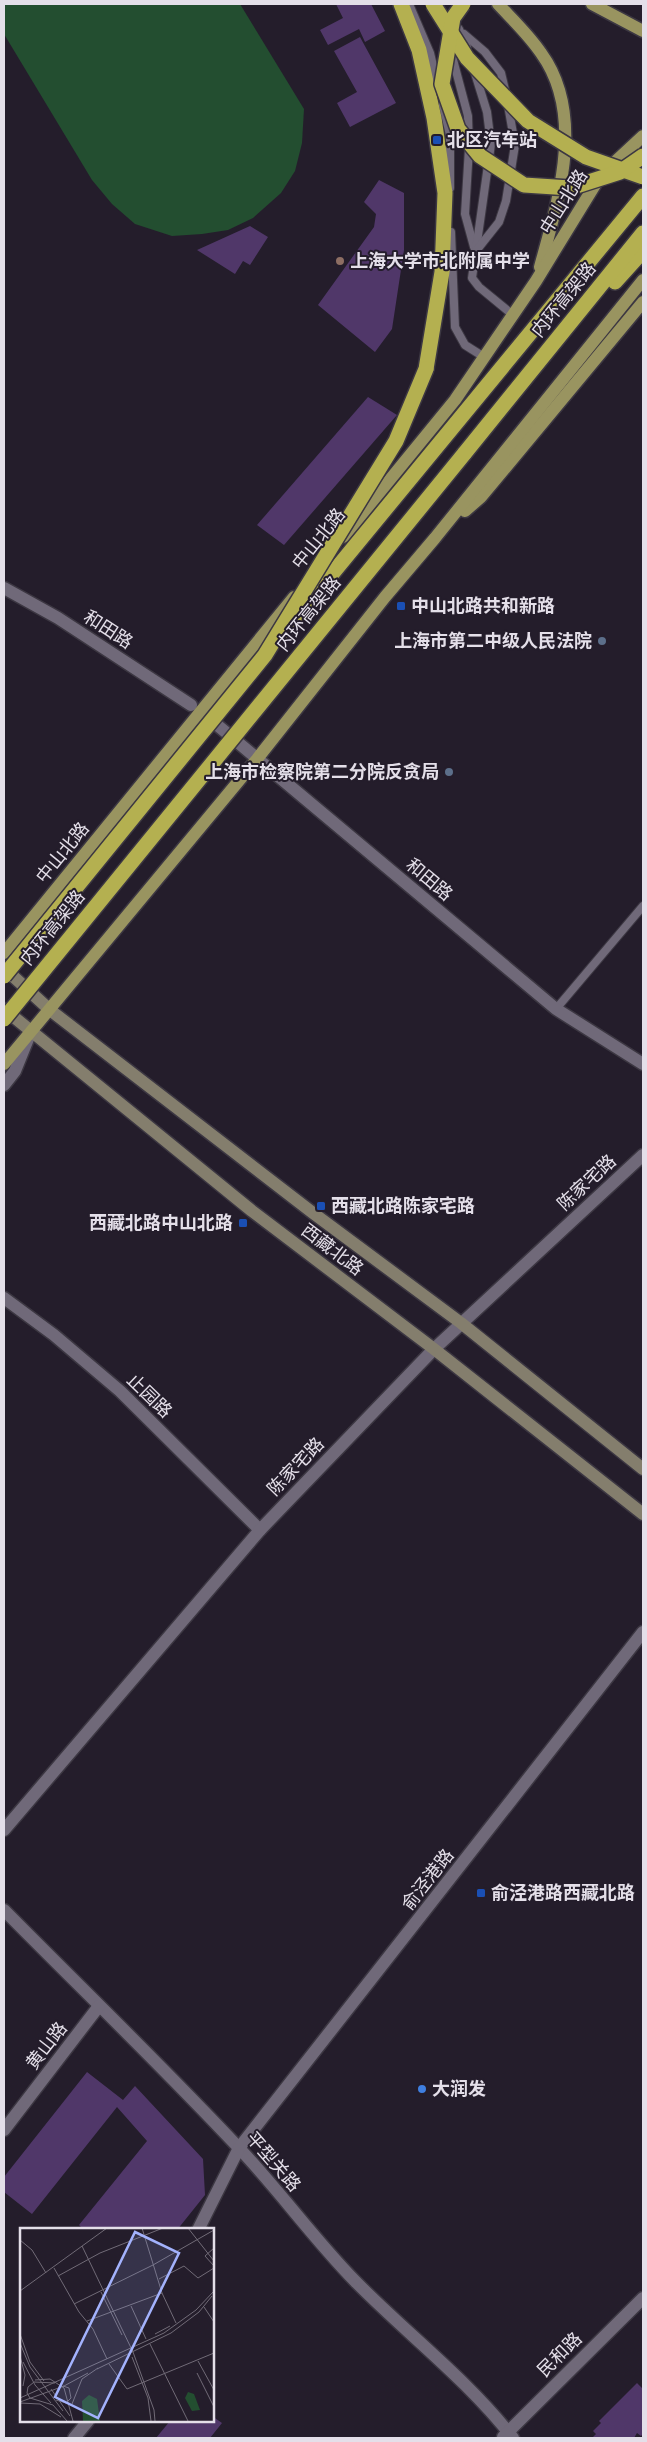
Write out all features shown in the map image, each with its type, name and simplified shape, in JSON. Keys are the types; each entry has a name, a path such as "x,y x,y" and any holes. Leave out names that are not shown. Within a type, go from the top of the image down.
{"highway":[{"path":"265,655 396,441 426,368 442,272 445,194 434,118 421,60 401,4"},
{"path":"433,4 467,58 528,121 586,157 643,177"},
{"path":"463,4 453,18 442,84 458,129 480,156 524,185 570,188 620,172 643,156"},
{"name":"内环高架路","path":"4,976 265,655 643,196"},
{"name":"内环高架路","path":"4,1019 643,233"},
{"path":"464,454 643,251"}],"main road":[{"path":"498,4 542,54 558,85 565,109 564,150 557,207 536,281"},
{"path":"592,4 643,31"},
{"name":"中山北路","path":"4,953 196,708 455,400 536,281 601,175 643,136"},
{"path":"4,1064 257,759 385,597 435,538 643,280"},
{"path":"435,538 481,496 643,302"},
{"name":"西藏北路","path":"4,968 50,1010 313,1213 461,1323 643,1469"},
{"name":"西藏北路","path":"4,1009 252,1211 434,1349 643,1514"}],"street":[{"name":"和田路","path":"4,588 58,618 196,708 556,1009 643,1064"},
{"path":"4,1085 15,1071 32,1030"},
{"name":"陈家宅路","path":"4,1830 260,1530 434,1349 643,1155"},
{"name":"止园路","path":"4,1298 54,1335 120,1391 260,1530"},
{"name":"俞泾港路","path":"199,2228 239,2148 643,1632"},
{"name":"平型关路","path":"4,1910 239,2148 314,2238 356,2282 441,2360 508,2436"},
{"name":"黄山路","path":"4,2130 99,2006"},
{"name":"民和路","path":"508,2436 643,2298"},
{"path":"74,2438 87,2422"}],"lane":[{"path":"409,4 430,53 450,136 451,271 455,327 465,345 484,357"},
{"path":"439,4 469,40 486,52 501,73 515,145 506,201 499,222 476,251"},
{"path":"439,4 468,116 469,148 465,214 476,251"},
{"path":"459,29 466,44 487,112 492,144 472,278 479,288 513,315"},
{"path":"556,1009 643,906"}],"green space":[{"path":"4,4 240,4 304,109 302,143 295,171 281,193 253,218 228,230 172,236 135,224 112,204 92,180 4,34"}],"building":[{"path":"336,4 371,4 385,31 365,42 359,29 328,45 320,30 343,18"},
{"path":"360,37 396,103 350,127 337,103 357,92 334,51"},
{"path":"379,180 404,193 404,250 392,329 375,352 318,305 374,227 376,214 364,202"},
{"path":"250,226 268,237 250,265 243,261 235,274 197,250"},
{"path":"368,397 397,415 284,545 257,525"},
{"path":"87,2072 123,2100 135,2086 203,2159 205,2195 179,2228 82,2228 79,2225 147,2141 117,2107 32,2214 4,2192 4,2177"},
{"path":"637,2383 642,2388 643,2386 643,2434 641,2436 637,2433 634,2438 592,2438 596,2434 593,2431 601,2423 599,2421"},
{"path":"214,2417 222,2423 210,2438 156,2438 169,2422 214,2422"}],"place":[{"name":"北区汽车站","path":"437,140"},
{"name":"上海大学市北附属中学","path":"340,261"},
{"name":"中山北路共和新路","path":"401,606"},
{"name":"上海市第二中级人民法院","path":"602,641"},
{"name":"上海市检察院第二分院反贪局","path":"449,772"},
{"name":"西藏北路陈家宅路","path":"321,1206"},
{"name":"西藏北路中山北路","path":"243,1223"},
{"name":"俞泾港路西藏北路","path":"481,1893"},
{"name":"大润发","path":"422,2089"}]}
